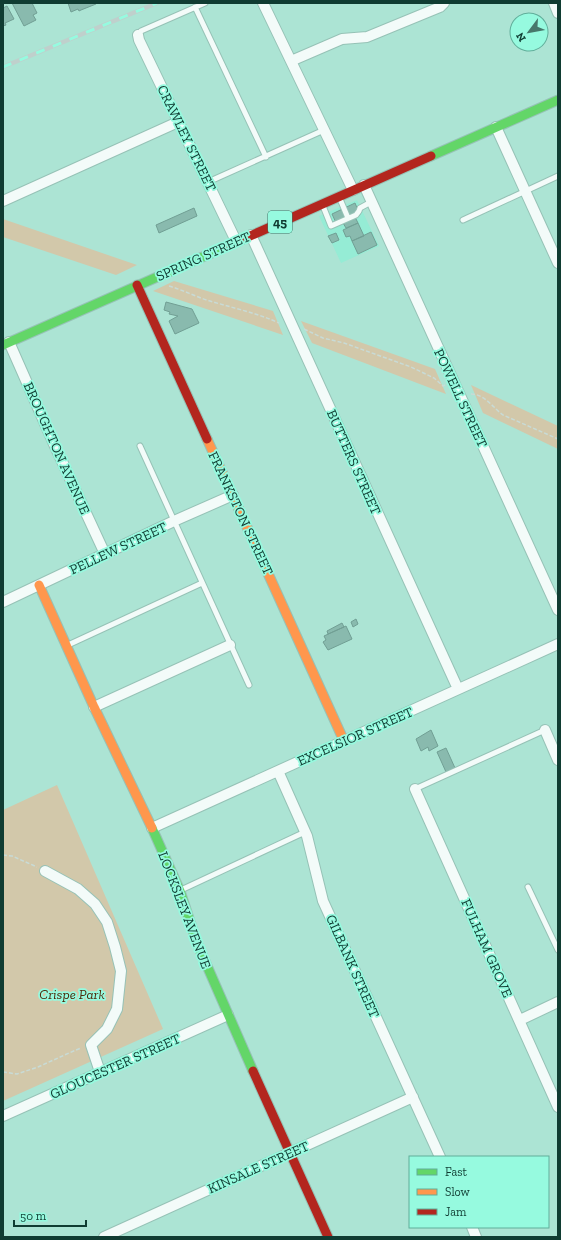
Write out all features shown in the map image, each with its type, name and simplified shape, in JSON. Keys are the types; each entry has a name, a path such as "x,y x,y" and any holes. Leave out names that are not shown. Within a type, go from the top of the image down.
{"street":[{"path":"263,3 353,190"},
{"path":"291,61 342,39 367,37 440,7 444,3"},
{"path":"554,3 558,13"},
{"name":"CRAWLEY STREET","path":"138,35 139,40 236,242"},
{"name":"SPRING STREET","path":"6,343 558,100"},
{"path":"3,201 178,122"},
{"path":"496,127 558,263"},
{"name":"POWELL STREET","path":"364,185 558,610"},
{"name":"BUTTERS STREET","path":"251,235 458,689"},
{"name":"FRANKSTON STREET","path":"137,285 344,741"},
{"name":"BROUGHTON AVENUE","path":"6,343 105,554"},
{"name":"PELLEW STREET","path":"3,602 232,495"},
{"name":"LOCKSLEY AVENUE","path":"39,586 180,891 197,943 328,1237"},
{"name":"EXCELSIOR STREET","path":"152,828 558,644"},
{"path":"94,707 230,645"},
{"path":"545,730 558,760"},
{"name":"GILBANK STREET","path":"278,771 305,832 323,901 440,1156"},
{"name":"FULHAM GROVE","path":"415,789 558,1107"},
{"path":"45,871 78,889 94,904 107,922 115,947 121,971 117,1009 106,1029 91,1045 100,1072"},
{"path":"520,1020 558,1002"},
{"name":"GLOUCESTER STREET","path":"3,1116 228,1015"},
{"name":"KINSALE STREET","path":"104,1237 413,1097"}],"lane":[{"path":"138,35 141,31 205,3"},
{"path":"195,7 266,156"},
{"path":"208,182 324,130"},
{"path":"463,220 558,176"},
{"path":"338,196 348,218"},
{"path":"322,204 331,226 358,213 362,206 371,202"},
{"path":"140,446 249,685"},
{"path":"67,646 202,583"},
{"path":"415,789 545,730"},
{"path":"180,891 305,832"},
{"path":"528,887 558,950"}],"path":[{"path":"166,285 209,301 279,322"},
{"path":"304,329 323,338 344,343 411,367 434,378 443,386 449,383 465,394 475,394 490,402 496,410 503,415 558,439"},
{"path":"3,854 12,856 45,871"},
{"path":"3,1072 17,1074 38,1067 69,1052 91,1045"}],"shaded area":[{"path":"357,200 379,246 341,263 319,216"}],"green space":[{"path":"3,219 137,265 116,275 3,237"},
{"path":"174,281 273,311 283,335 153,291"},
{"path":"301,321 435,369 446,394 312,343"},
{"path":"471,385 558,426 558,449 483,413"},
{"name":"Crispe Park","path":"57,785 163,1029 3,1101 3,810"}],"building":[{"path":"12,3 32,3 37,13 33,15 36,20 24,26"},
{"path":"68,3 96,4 79,11 78,9 71,12"},
{"path":"7,6 14,19 5,23 6,25 3,26 3,8"},
{"path":"355,203 360,215 355,217 358,223 346,228 343,223 337,225 332,214"},
{"path":"194,208 197,216 159,233 156,225"},
{"path":"358,223 364,236 352,241 350,236 346,237 343,230"},
{"path":"371,232 377,245 358,254 352,241"},
{"path":"336,233 339,240 332,243 328,236"},
{"path":"166,302 192,309 199,323 175,334 169,321 178,316 169,314 170,312 164,310"},
{"path":"356,619 358,624 353,627 351,622"},
{"path":"342,623 344,627 328,634 327,631"},
{"path":"346,626 352,639 328,650 323,642 326,640 324,636"},
{"path":"431,730 438,746 429,751 428,747 421,751 416,739"},
{"path":"446,748 455,768 446,772 437,752"}],"railway":[{"path":"3,67 157,3"}],"traffic: fast":[{"path":"431,156 558,100"},
{"path":"3,345 223,248"},
{"path":"152,828 180,891 197,943 253,1071"}],"traffic: slow":[{"path":"207,439 344,741"},
{"path":"39,585 94,707 152,828"}],"traffic: jam":[{"path":"223,248 431,156"},
{"path":"137,285 207,439"},
{"path":"253,1071 328,1237"}]}
